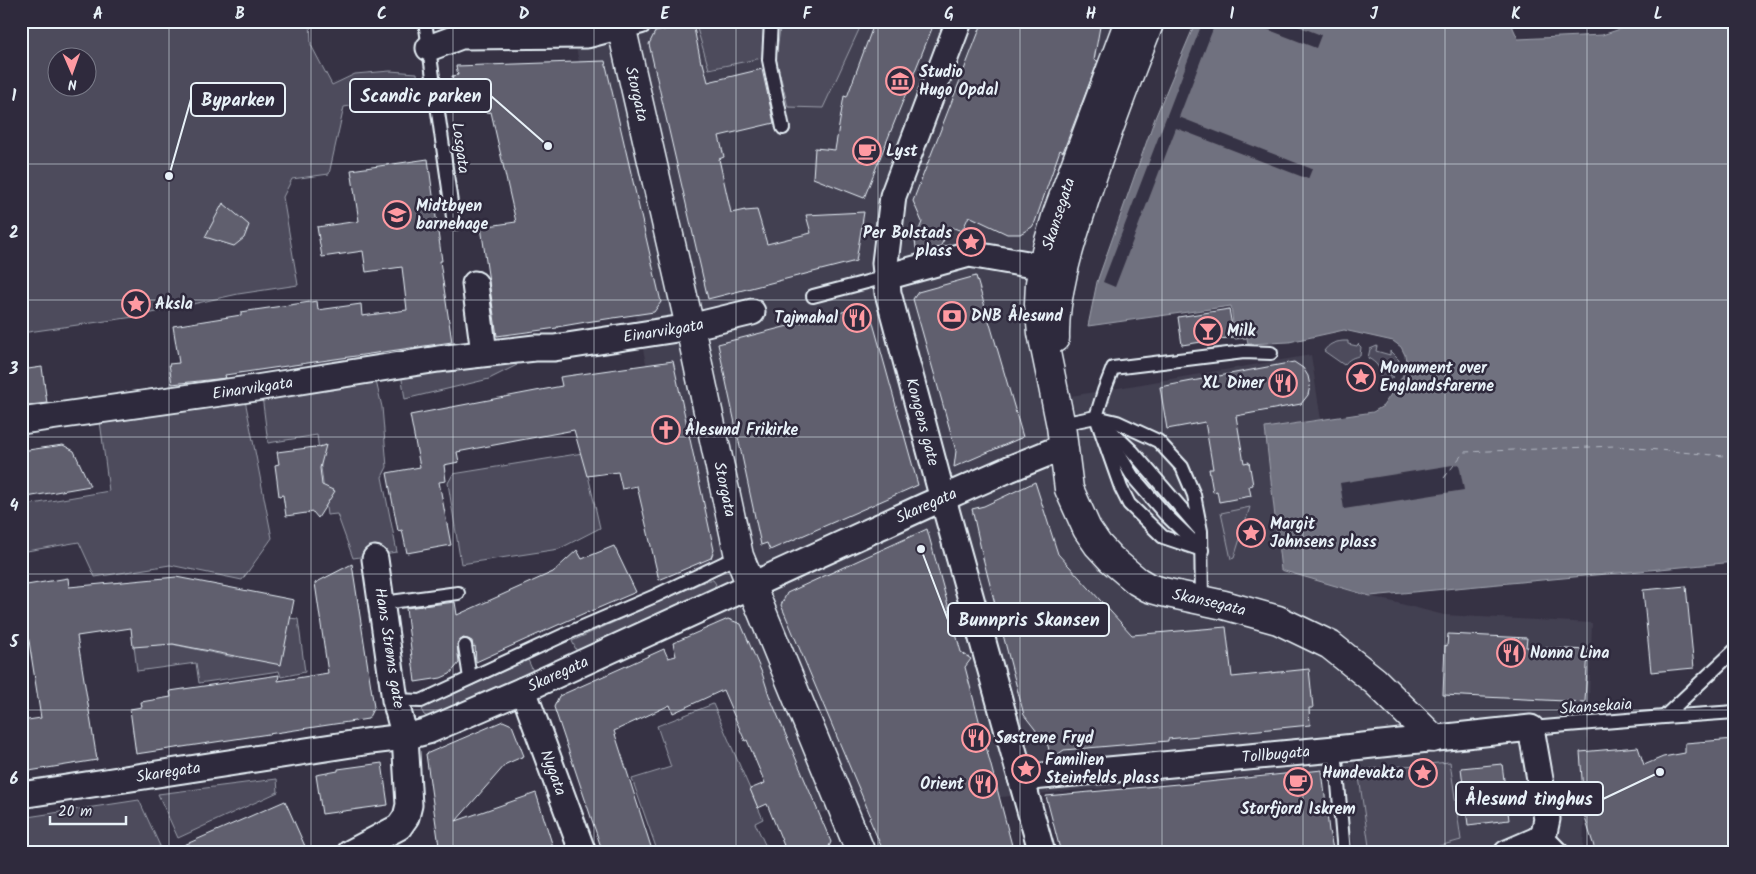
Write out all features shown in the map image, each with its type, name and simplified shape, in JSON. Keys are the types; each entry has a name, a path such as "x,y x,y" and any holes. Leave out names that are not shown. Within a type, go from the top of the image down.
{"street":[{"name":"Kongens gate","path":"959,21 893,196 885,263 886,277 888,293 943,498 1042,853"},
{"name":"Skansegata","path":"1129,21 1057,214 1046,251 1054,269 1054,319 1061,429 1069,489 1088,529 1110,559 1126,573 1149,588 1224,605 1278,620 1330,645 1376,681 1433,738"},
{"name":"Skansegata","path":"1054,269 1067,254 1098,156 1150,21"},
{"path":"429,48 461,36 587,35 627,23"},
{"name":"Storgata","path":"627,23 739,556 861,853"},
{"path":"886,277 969,254 1054,269"},
{"path":"475,284 484,353"},
{"name":"Einarvikgata","path":"21,421 484,353 554,348 690,327 752,312"},
{"name":"Skaregata","path":"21,795 405,737 428,731 523,690 1009,469 1061,429"},
{"name":"Hans Strøms gate","path":"350,853 399,827 406,817 409,804 405,737 396,700 375,559"},
{"name":"Nygata","path":"523,690 584,853"},
{"path":"1507,853 1537,840 1544,833 1547,819 1531,728"},
{"name":"Tollbugata","path":"1021,778 1335,749 1531,728"}],"lane":[{"name":"Losgata","path":"425,21 454,224"},
{"path":"771,21 768,60 783,128"},
{"path":"812,296 886,277"},
{"path":"1202,550 1163,537 1129,504 1121,488 1096,417 1104,391 1113,368 1244,352 1272,353"},
{"path":"1096,417 1117,422 1158,441 1182,467 1190,482 1201,531 1202,601"},
{"path":"1096,417 1132,451 1201,531"},
{"path":"1096,417 1133,478 1165,514 1202,550"},
{"name":"Skaregata","path":"1061,429 1071,422 1096,417"},
{"path":"396,700 421,701 566,634 655,596 739,556"},
{"path":"383,603 458,593"},
{"path":"466,646 470,678"},
{"path":"1664,717 1735,650"},
{"name":"Skansekaia","path":"1531,728 1735,712"},
{"path":"1335,749 1344,853"},
{"path":"1544,833 1564,853"}],"shaded area":[{"path":"21,21 310,21 311,45 332,85 355,74 390,71 417,73 419,95 344,107 329,174 292,179 283,197 298,285 238,294 134,317 21,333"},
{"path":"570,21 1141,21 1045,290 1071,396 1311,355 1321,420 1265,429 1281,570 1444,615 1592,623 1583,849 1569,853 1355,853 1336,768 793,815 690,561"},
{"path":"712,21 764,21 762,58 709,69 696,25"},
{"path":"781,21 863,21 823,108 788,107 776,58"},
{"path":"1348,341 1348,344 1357,346 1358,344 1361,347 1360,356 1351,359 1344,365 1324,351 1332,344"},
{"path":"1377,346 1376,351 1390,355 1390,351 1399,360 1399,366 1395,365 1390,375 1394,377 1390,379 1380,378 1378,366 1368,358 1370,349"},
{"path":"500,360 517,365 489,379 405,399 401,373"},
{"path":"376,381 382,407 387,467 382,477 397,552 353,558 337,514 327,515 317,435 268,443 262,396"},
{"path":"245,400 272,538 242,580 170,565 95,577 79,542 21,552 21,506 109,491 100,421"},
{"path":"583,453 600,528 559,549 461,564 448,483 453,474"},
{"path":"1250,507 1234,558 1231,559 1221,513"},
{"path":"708,580 713,580 716,584 713,589 577,652 572,641"},
{"path":"289,618 298,619 305,672 281,677 279,671 199,683 196,663 137,671 134,646 167,643 233,657 238,638"},
{"path":"528,660 533,671 428,717 424,715 423,708"},
{"path":"713,704 763,819 755,823 769,853 658,853 632,779 671,767 657,726"},
{"path":"1450,762 1461,840 1414,853 1370,853 1358,770"},
{"path":"277,779 278,792 178,838 158,794"},
{"path":"139,800 160,846 147,853 21,853 21,818"}],"water":[{"path":"1196,21 1510,21 1518,39 1602,35 1645,21 1735,21 1735,562 1370,596 1281,570 1265,428 1373,412 1383,406 1407,367 1405,355 1401,347 1393,341 1344,330 1289,342 1248,344 1247,338 1235,339 1231,306 1088,326 1097,282 1155,118"}],"pier":[{"path":"1203,21 1216,21 1179,117 1312,169 1308,179 1176,128 1115,287 1103,282"},
{"path":"1246,21 1285,21 1321,35 1316,48"},
{"path":"1459,464 1464,490 1344,509 1340,483"}],"building":[{"path":"875,21 935,21 864,198 813,178 815,148 835,150 844,96 847,97"},
{"path":"983,21 1101,21 1094,60 1098,61 1063,152 1060,150 1032,227 1020,234 1007,234 969,216 962,231 951,227 940,247 920,253 916,248 915,240 922,222 913,201"},
{"path":"693,23 701,63 703,63 708,82 762,69 774,123 719,136 724,157 719,159 731,213 757,210 767,244 811,233 806,215 864,212 856,261 708,299 649,44 655,32"},
{"path":"605,61 661,302 654,312 497,336 481,227 516,222 491,112 486,113 482,99 462,103 461,97 456,98 452,76 458,75 456,66"},
{"path":"428,159 452,342 225,375 226,378 172,384 169,364 179,363 173,326 241,315 241,312 317,301 318,310 361,304 362,316 407,310 402,267 366,272 363,251 322,257 317,227 359,221 351,170"},
{"path":"223,203 249,225 244,238 234,246 205,237"},
{"path":"976,276 1023,437 954,467 956,451 913,299 918,292"},
{"path":"864,307 870,312 918,485 770,550 767,543 761,545 718,344"},
{"path":"1229,309 1234,337 1182,345 1178,317"},
{"path":"673,361 714,550 711,558 659,580 637,486 622,489 618,472 587,476 574,430 457,452 459,462 444,465 446,481 439,482 451,545 407,553 402,530 398,531 387,473 420,467 410,415 562,386 560,377"},
{"path":"1294,362 1303,368 1308,376 1310,386 1308,395 1301,404 1236,416 1244,463 1249,462 1253,485 1249,486 1251,496 1219,502 1217,491 1213,492 1209,469 1213,469 1205,422 1167,429 1160,387"},
{"path":"42,367 47,403 21,406 21,370"},
{"path":"63,445 74,451 90,486 21,498 21,451"},
{"path":"326,445 320,468 322,485 335,491 318,518 313,512 286,516 283,495 279,496 275,465 279,464 277,452"},
{"path":"1035,482 1058,554 1132,635 1226,627 1232,677 1309,669 1313,708 1309,708 1310,725 1168,739 1168,741 1064,750 1051,759 1048,746 1024,715 972,509 984,506"},
{"path":"927,529 961,652 971,659 965,667 1014,853 884,853 869,818 871,817 781,605 787,593"},
{"path":"614,546 636,592 476,662 475,646 473,647 472,641 463,638 457,644 459,663 450,674 441,678 415,682 406,608 455,602 457,615 553,572 577,550 582,559"},
{"path":"352,564 374,707 368,719 136,754 130,709 142,707 141,702 171,697 170,691 279,675 278,681 328,673 315,583"},
{"path":"176,577 294,600 281,665 173,644 133,647 131,628 77,636 97,760 29,771 21,721 41,718 28,635 21,636 21,586 68,578 69,587"},
{"path":"1686,586 1694,668 1651,672 1643,590"},
{"path":"728,619 741,624 762,673 769,695 831,842 826,853 787,853 767,804 758,808 750,789 765,783 723,690 673,713 670,705 614,731 653,853 603,853 554,707 559,696 664,649 668,658 676,656 673,643"},
{"path":"1448,634 1527,638 1526,647 1588,650 1585,702 1443,695 1445,645 1447,646"},
{"path":"503,721 512,725 524,756 506,764 456,821 536,793 555,853 440,853 426,754"},
{"path":"1735,739 1735,853 1596,853 1585,818 1580,752 1638,747 1644,765 1663,757 1685,753 1685,743"},
{"path":"382,763 388,805 322,814 316,775 338,771 338,769"},
{"path":"1502,764 1509,820 1468,825 1461,768"},
{"path":"1322,770 1329,831 1334,853 1061,853 1046,796 1179,785"},
{"path":"285,801 308,853 166,853"}],"ferry route":[{"path":"1444,478 1464,452 1615,446 1735,457"}],"place":[{"name":"Studio Hugo Opdal","path":"900,81"},
{"name":"Scandic parken","path":"548,146"},
{"name":"Lyst","path":"867,151"},
{"name":"Byparken","path":"169,176"},
{"name":"Midtbyen barnehage","path":"397,215"},
{"name":"Per Bolstads plass","path":"971,242"},
{"name":"Aksla","path":"136,304"},
{"name":"DNB Ålesund","path":"952,316"},
{"name":"Tajmahal","path":"857,318"},
{"name":"Milk","path":"1208,331"},
{"name":"Monument over Englandsfarerne","path":"1361,377"},
{"name":"XL Diner","path":"1283,383"},
{"name":"Ålesund Frikirke","path":"666,430"},
{"name":"Margit Johnsens plass","path":"1251,533"},
{"name":"Bunnpris Skansen","path":"921,549"},
{"name":"Nonna Lina","path":"1511,653"},
{"name":"Søstrene Fryd","path":"976,738"},
{"name":"Familien Steinfelds plass","path":"1026,769"},
{"name":"Ålesund tinghus","path":"1660,772"},
{"name":"Hundevakta","path":"1423,773"},
{"name":"Storfjord Iskrem","path":"1298,782"},
{"name":"Orient","path":"983,784"}]}
